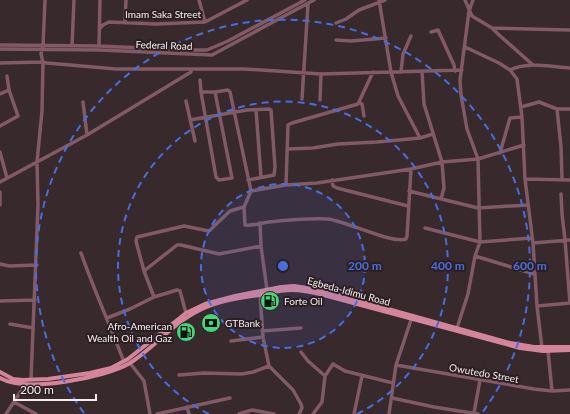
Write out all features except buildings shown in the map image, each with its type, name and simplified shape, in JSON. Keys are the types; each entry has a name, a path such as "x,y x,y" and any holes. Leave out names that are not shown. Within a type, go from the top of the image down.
{"main road":[{"name":"Egbeda-Idimu Road","path":"0,372 13,378 48,381 88,378 102,374 130,363 186,313 205,304 217,300 288,286 307,287 515,344 542,348 570,347"},
{"name":"Egbeda-Idimu Road","path":"0,378 12,383 25,385 90,374 111,368 124,362 185,318 198,311 236,298 282,291 304,291 520,348 548,351 570,350"}],"street":[{"path":"32,379 33,328 37,265 37,162 42,111 43,62 41,54 43,48 45,0"},
{"path":"72,46 74,0"},
{"path":"99,46 100,0"},
{"path":"125,22 126,0"},
{"path":"199,0 205,22"},
{"name":"Imam Saka Street","path":"100,28 106,22 156,24 205,22 247,0"},
{"name":"Federal Road","path":"0,46 212,55 250,35 306,2 314,0"},
{"path":"336,23 346,19 360,10 384,0"},
{"path":"465,0 472,16 492,28 533,65"},
{"path":"457,328 468,294 475,256 480,242 478,159 467,129 460,80 469,10 473,0"},
{"name":"Federal Road","path":"0,49 99,46 207,50 228,41 300,1 306,2"},
{"path":"302,99 306,2"},
{"path":"379,2 391,72 398,96 420,138"},
{"path":"492,28 570,30"},
{"path":"248,30 250,35"},
{"path":"431,32 438,30 454,64 455,71"},
{"path":"401,72 403,54 411,36"},
{"path":"336,40 351,42 386,38"},
{"path":"465,47 499,63 510,70 517,79 522,117 525,179 533,243 534,274 542,348"},
{"path":"0,63 43,62 116,69 245,69 321,74 462,70"},
{"path":"510,70 517,66 533,65 570,68"},
{"path":"0,182 87,135 182,78 189,73 191,69"},
{"path":"422,71 424,104 442,162 444,188 440,199"},
{"path":"360,103 372,72"},
{"path":"320,100 321,74"},
{"path":"0,126 18,116 9,90 7,76"},
{"path":"200,80 216,177 219,180 232,178 215,92"},
{"path":"0,94 9,90"},
{"path":"201,92 230,90 251,191 244,207 245,224 256,225 260,223 289,220 329,219 402,240 406,239 411,169"},
{"path":"186,101 195,141"},
{"path":"84,102 87,135"},
{"path":"521,107 538,102 557,109 570,109"},
{"path":"360,103 363,106 364,116"},
{"path":"286,185 288,125 360,103"},
{"path":"557,109 561,147 562,179"},
{"path":"190,120 247,110 271,110 275,170 274,175 248,180"},
{"path":"256,110 261,177"},
{"path":"500,153 510,118 522,117"},
{"path":"288,150 338,144 420,138 433,134"},
{"path":"251,191 411,169 442,162 478,159 524,145"},
{"path":"0,152 7,178"},
{"path":"525,179 570,180"},
{"path":"332,180 333,186 337,188 408,206"},
{"path":"409,191 478,208 528,205"},
{"path":"0,192 0,205"},
{"path":"537,306 570,303 568,240 562,214 561,194"},
{"path":"154,296 144,271 136,237 184,226 209,231 230,211 244,207"},
{"path":"260,223 261,246 267,290"},
{"path":"425,228 480,242 532,238"},
{"path":"533,243 568,240"},
{"path":"144,271 177,245 219,254 261,246"},
{"path":"81,253 92,286 107,318 124,362"},
{"path":"475,256 534,274"},
{"path":"0,264 9,266 37,265"},
{"path":"107,318 130,309 154,296 179,290 186,313"},
{"path":"260,294 262,332 269,366 297,397 302,408 299,414"},
{"path":"0,301 35,300"},
{"path":"389,414 396,365 411,320"},
{"path":"10,324 33,328"},
{"path":"262,332 301,328"},
{"path":"231,341 263,337"},
{"path":"548,351 552,392"},
{"path":"301,352 308,361 325,376"},
{"path":"130,363 144,381 150,414"},
{"path":"313,414 322,402 325,376 334,364 345,371 393,383"},
{"name":"Owutedo Street","path":"396,365 552,392 570,390"},
{"path":"179,375 204,373 242,374 253,372 269,366"},
{"path":"354,414 362,376"},
{"path":"392,398 476,414 480,380"},
{"path":"6,414 25,385"},
{"path":"157,414 230,398"},
{"path":"14,402 36,414"},
{"path":"187,407 189,414"},
{"path":"239,414 252,410 273,414"}],"place":[{"name":"Forte Oil","path":"270,301"},
{"name":"GTBank","path":"211,323"},
{"name":"Afro-American Wealth Oil and Gaz","path":"186,332"}]}
